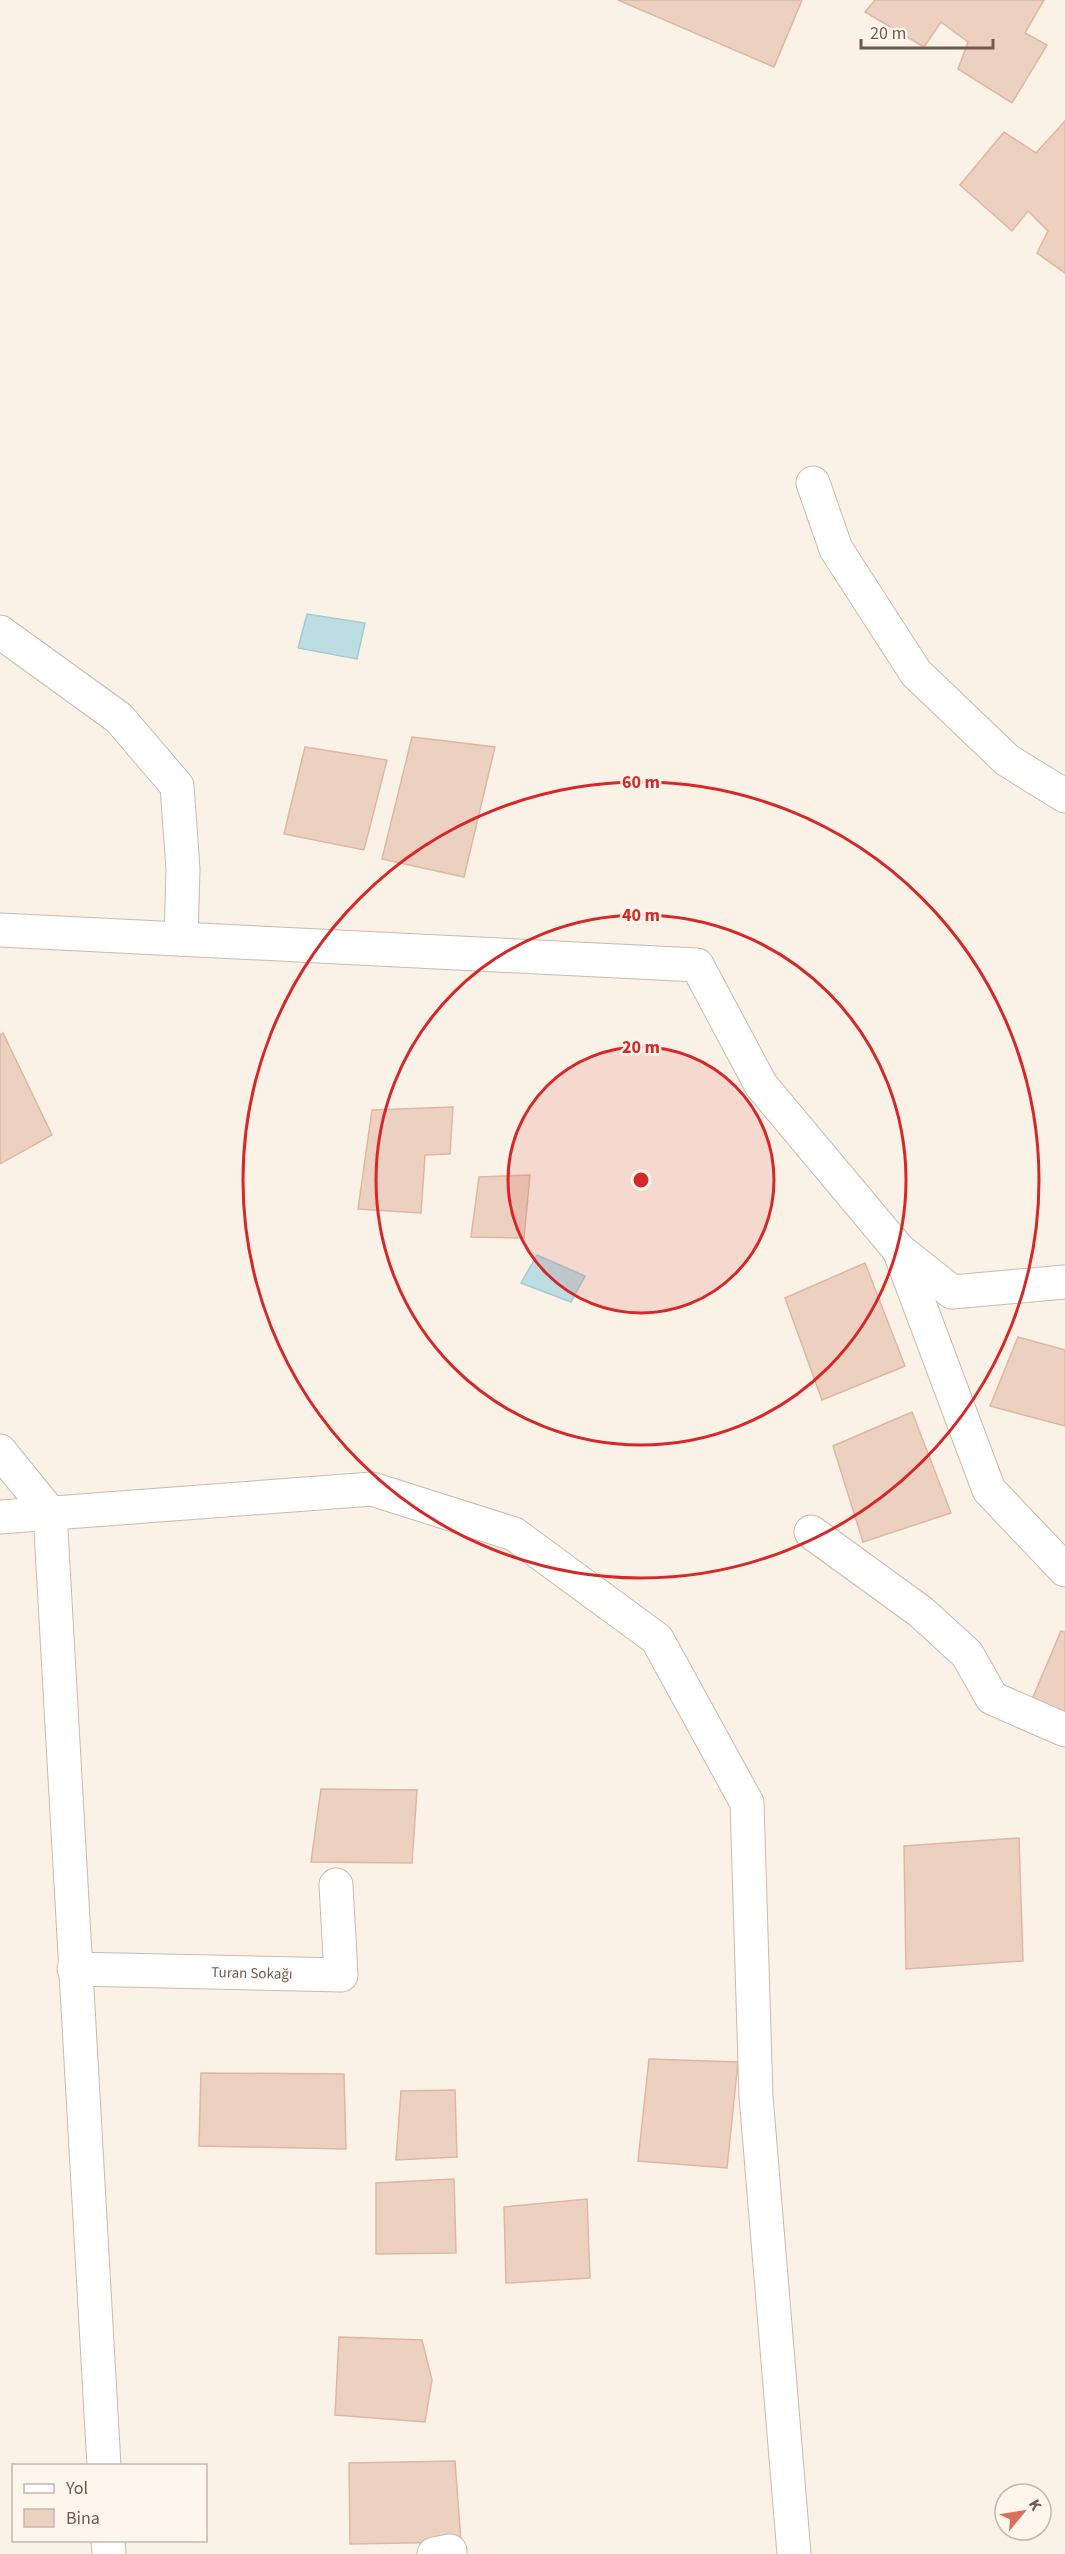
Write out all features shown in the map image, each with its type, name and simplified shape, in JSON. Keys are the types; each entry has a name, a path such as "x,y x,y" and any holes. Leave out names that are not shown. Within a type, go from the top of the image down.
{"street":[{"path":"813,483 836,549 915,673 1007,760 1065,796"},
{"path":"0,632 119,718 177,786 183,869 181,939"},
{"path":"0,930 697,965 761,1085 899,1250 952,1292 1065,1282"},
{"path":"899,1250 988,1490 1065,1570"},
{"path":"0,1451 50,1514 74,1969 104,2464"},
{"path":"0,1517 372,1489 514,1534 657,1639 747,1803 756,2096 794,2554"},
{"path":"812,1532 921,1612 967,1654 992,1698 1065,1730"},
{"name":"Turan Sokağı","path":"74,1969 340,1975 336,1885"}],"water":[{"path":"307,614 365,623 357,659 298,648"},
{"path":"537,1255 585,1276 571,1302 521,1283"}],"building":[{"path":"618,0 802,0 774,67"},
{"path":"875,0 1044,0 1025,33 1047,45 1012,103 958,69 968,42 941,22 924,47 865,12"},
{"path":"1065,121 1065,273 1037,253 1048,231 1028,211 1012,231 960,185 1004,132 1036,153"},
{"path":"412,737 495,747 464,877 382,859"},
{"path":"305,747 387,760 364,850 284,834"},
{"path":"3,1033 52,1135 0,1164 0,1035"},
{"path":"453,1107 450,1154 425,1155 421,1213 358,1209 372,1110"},
{"path":"530,1175 524,1238 471,1237 479,1177"},
{"path":"865,1263 905,1366 822,1400 785,1298"},
{"path":"1018,1337 1065,1350 1065,1426 990,1406"},
{"path":"912,1412 951,1513 863,1542 833,1446"},
{"path":"1061,1631 1065,1632 1065,1717 1030,1704"},
{"path":"321,1789 417,1790 412,1863 311,1862"},
{"path":"1019,1838 1023,1961 906,1969 904,1846"},
{"path":"649,2059 738,2062 727,2168 638,2161"},
{"path":"201,2073 344,2074 346,2149 199,2146"},
{"path":"455,2090 457,2157 396,2160 401,2091"},
{"path":"454,2179 456,2253 376,2254 376,2183"},
{"path":"587,2199 590,2278 506,2283 504,2207"},
{"path":"339,2337 422,2340 432,2380 425,2422 335,2415"},
{"path":"455,2461 461,2542 350,2544 349,2463"}]}
